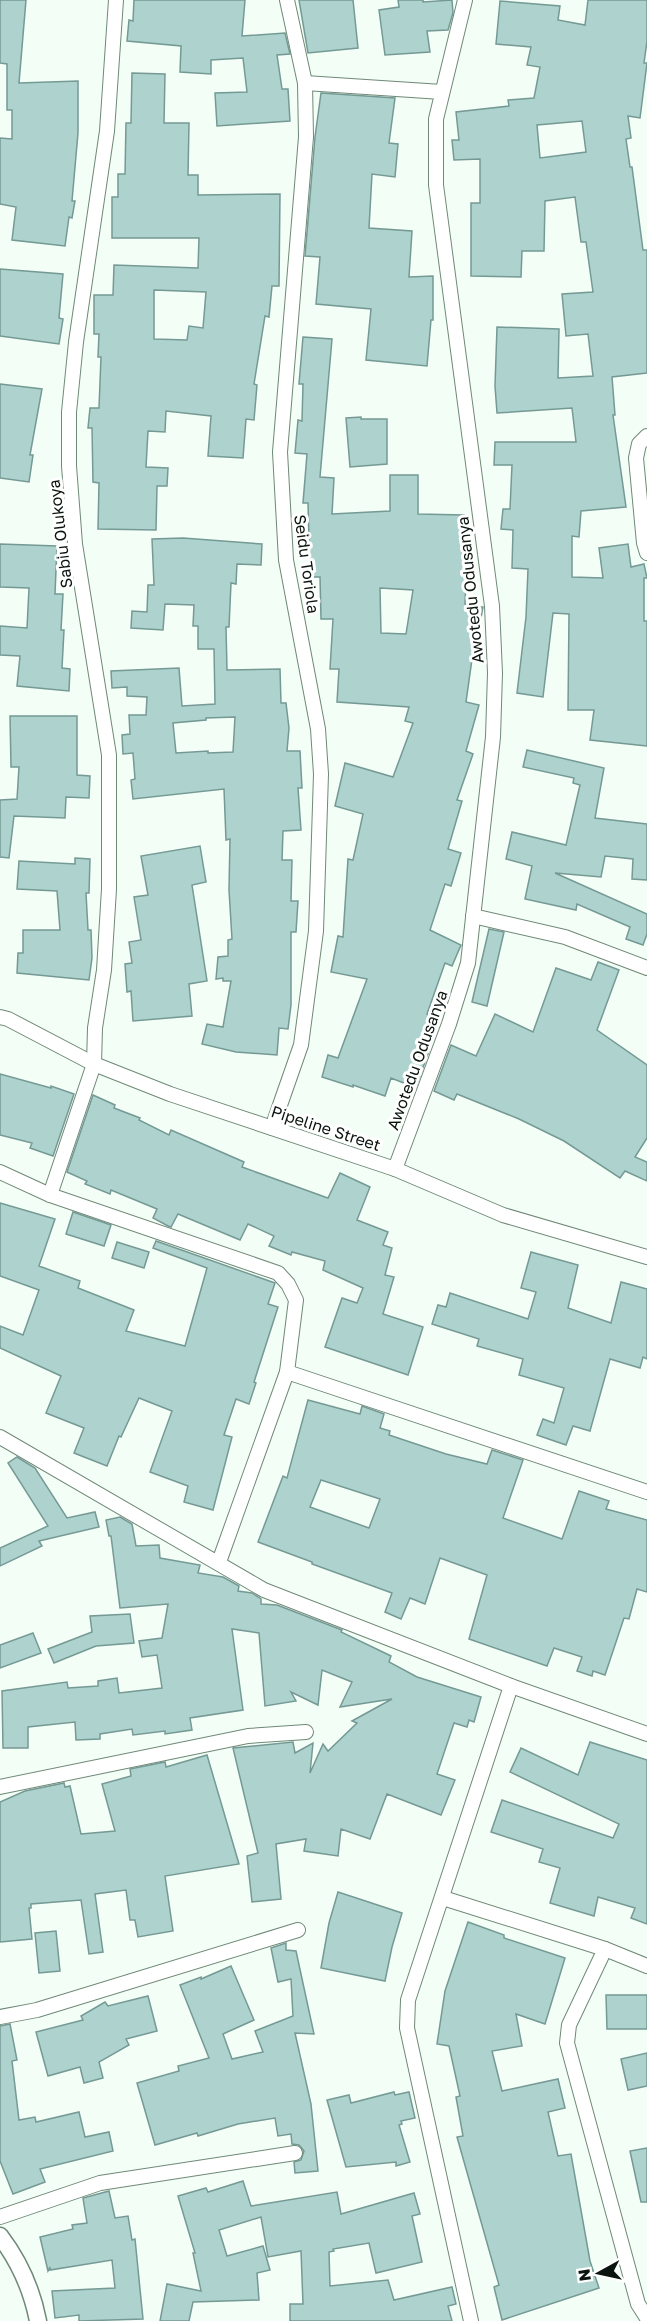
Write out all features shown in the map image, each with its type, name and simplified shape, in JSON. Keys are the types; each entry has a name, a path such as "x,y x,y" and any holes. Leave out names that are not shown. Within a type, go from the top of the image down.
{"street":[{"name":"Sabiu Olukoya","path":"51,1195 94,1064 95,1028 104,970 109,889 109,755 75,544 69,466 69,412 76,342 107,131 116,0"},
{"name":"Seidu Toriola","path":"272,1128 301,1045 316,931 321,774 318,729 286,560 280,461 306,137 305,83 287,0"},
{"name":"Awotedu Odusanya","path":"395,1168 449,1024 468,963 493,737 495,673 492,606 436,185 436,119 465,0"},
{"path":"305,83 442,92"},
{"path":"647,436 639,444 636,458 644,543 647,553"},
{"path":"473,916 565,937 647,968"},
{"name":"Pipeline Street","path":"0,1017 94,1064 170,1094 395,1168 503,1215 647,1257"},
{"path":"0,1172 51,1195 278,1273 288,1284 296,1300 287,1372 219,1562"},
{"path":"287,1372 647,1492"},
{"path":"0,1437 264,1590 511,1686 647,1734"},
{"path":"471,2321 407,2028 408,2000 511,1686"},
{"path":"0,1787 248,1736 306,1732"},
{"path":"443,1898 604,1949 647,1966"},
{"path":"0,2017 37,2010 298,1930"},
{"path":"604,1949 569,2025 567,2043 638,2304 647,2318"},
{"path":"0,2217 100,2183 295,2153"},
{"path":"0,2236 21,2270 34,2302 38,2321"}],"building":[{"path":"0,0 26,0 19,83 78,81 78,133 72,201 75,201 72,218 69,217 65,246 12,240 16,207 0,204 0,138 12,139 12,110 7,110 7,64 0,63"},
{"path":"134,0 245,0 242,36 285,33 290,54 277,55 282,89 288,89 290,121 217,126 215,93 247,92 243,58 211,60 211,74 180,72 181,46 127,41 129,20 133,21"},
{"path":"299,0 353,0 358,48 308,53"},
{"path":"398,0 423,0 423,2 452,0 453,13 448,30 427,31 430,52 385,55 379,10 399,7"},
{"path":"588,0 647,0 647,41 644,63 647,63 640,118 628,116 631,138 626,139 643,250 647,250 647,373 612,377 615,415 613,415 626,507 581,511 579,537 572,536 572,577 603,578 599,548 628,544 631,567 644,564 647,578 644,578 644,621 647,621 647,746 590,740 594,710 568,710 569,614 553,613 543,697 517,693 526,617 528,569 512,568 513,530 501,529 503,509 510,509 512,465 494,465 495,442 576,442 572,408 497,413 495,386 497,327 559,329 558,378 593,376 588,334 566,336 562,294 593,292 586,242 581,242 575,197 545,201 544,251 522,251 521,277 471,276 471,203 480,203 480,159 454,160 452,140 459,140 456,112 509,106 508,100 534,98 540,67 527,65 531,47 496,44 500,1 560,6 558,20 585,25","holes":["582,121 586,152 540,158 537,125"]},
{"path":"132,73 165,74 164,123 189,123 188,175 198,175 198,195 280,194 279,286 272,286 269,317 265,316 254,384 257,385 254,420 246,419 243,458 208,456 211,416 166,411 165,432 148,431 146,467 168,468 167,486 157,486 156,530 98,529 99,483 93,482 92,428 88,428 90,408 99,408 101,357 98,357 99,334 94,334 94,295 113,295 114,265 198,268 199,238 112,238 112,197 118,197 118,174 125,174 126,123 131,123","holes":["154,290 206,292 203,328 189,326 187,340 154,339"]},
{"path":"321,93 395,98 389,143 398,144 395,177 372,174 369,228 412,231 409,277 433,276 433,320 431,320 427,366 366,360 371,309 316,304 320,257 305,256"},
{"path":"0,269 63,274 59,318 63,319 59,344 0,336"},
{"path":"303,337 332,339 320,477 334,478 332,514 390,511 390,475 418,475 418,514 464,515 462,557 467,558 465,604 483,607 477,639 475,638 466,702 479,705 466,751 473,754 457,800 462,801 448,849 461,853 451,886 445,884 430,930 461,945 452,966 445,963 427,1014 430,1015 418,1047 429,1051 417,1084 411,1081 409,1085 391,1078 385,1096 322,1077 328,1055 338,1058 367,979 331,972 338,936 343,937 348,859 353,860 363,814 335,806 345,763 393,777 413,723 405,721 409,707 337,702 339,669 330,669 333,619 321,619 320,577 310,577 308,503 303,503 307,454 295,453 298,420 302,421 303,384 299,384","holes":["380,588 413,590 406,634 381,633"]},
{"path":"0,384 42,389 30,455 33,455 29,482 0,478"},
{"path":"361,417 361,419 387,419 387,464 350,467 346,418"},
{"path":"183,538 262,544 261,565 237,564 236,584 231,583 229,627 226,627 227,670 280,669 281,703 286,703 289,728 287,751 300,751 302,788 298,788 301,830 283,831 282,860 292,860 291,901 298,901 296,932 291,932 291,1005 288,1029 279,1028 277,1055 236,1052 202,1044 207,1024 223,1027 231,981 223,981 223,978 216,979 218,957 228,956 228,940 232,939 229,890 230,839 226,840 224,789 133,799 131,780 135,779 133,753 123,754 122,735 130,734 129,715 146,715 147,697 127,696 127,687 112,688 111,671 179,668 182,706 215,704 214,649 198,649 198,626 193,626 194,605 165,604 163,630 131,628 132,611 147,612 148,585 154,585 152,539","holes":["235,717 233,752 176,753 173,723"]},
{"path":"0,544 57,546 55,594 63,594 62,668 70,669 69,691 17,686 20,656 0,655 0,626 27,628 29,588 0,587"},
{"path":"10,716 77,716 77,775 90,776 89,798 66,797 65,818 14,816 9,858 0,857 0,800 17,799 19,767 11,767"},
{"path":"527,750 604,768 595,818 647,824 647,880 632,879 633,859 605,856 601,877 555,873 647,914 647,934 643,945 626,939 630,927 577,904 576,910 525,899 532,866 506,859 512,832 566,845 580,785 573,783 574,778 523,767"},
{"path":"200,846 206,882 192,885 207,981 189,984 192,1016 133,1021 131,991 127,992 125,964 132,963 129,942 141,940 134,897 148,895 141,856"},
{"path":"75,858 90,859 89,893 86,893 92,958 89,980 17,973 18,953 23,953 23,930 60,930 57,891 17,889 19,861 75,864"},
{"path":"489,929 504,932 487,1006 472,1002"},
{"path":"598,962 619,970 597,1030 647,1065 647,1138 635,1157 647,1162 647,1181 625,1171 620,1178 564,1141 519,1119 457,1094 454,1100 434,1091 451,1045 476,1056 495,1014 533,1032 556,968 591,980"},
{"path":"0,1074 74,1094 53,1156 30,1148 32,1143 0,1135"},
{"path":"93,1095 169,1135 171,1130 244,1162 242,1167 328,1198 340,1173 370,1187 357,1220 388,1232 383,1245 392,1248 385,1275 394,1277 383,1314 423,1327 408,1375 325,1347 342,1298 357,1303 363,1288 323,1270 325,1261 292,1252 291,1255 269,1246 274,1236 248,1224 240,1240 178,1214 171,1227 168,1226 153,1218 157,1209 111,1190 110,1194 85,1184 87,1181 67,1172"},
{"path":"0,1203 55,1219 39,1266 80,1281 78,1288 134,1310 126,1331 185,1346 207,1268 153,1248 156,1241 275,1283 268,1304 278,1307 249,1404 236,1399 224,1435 232,1437 213,1510 184,1502 188,1486 150,1472 172,1411 139,1398 121,1437 119,1436 107,1466 74,1453 84,1428 46,1413 61,1376 0,1348 0,1326 23,1335 39,1290 0,1276"},
{"path":"73,1212 111,1225 104,1246 66,1234"},
{"path":"117,1242 149,1252 144,1268 112,1258"},
{"path":"531,1252 578,1265 568,1308 611,1323 621,1282 647,1289 647,1359 643,1357 640,1368 610,1359 590,1431 573,1426 566,1445 537,1435 543,1419 554,1423 564,1388 519,1375 523,1359 477,1346 479,1339 432,1324 438,1305 446,1307 450,1293 528,1319 536,1292 521,1288"},
{"path":"308,1400 360,1414 362,1406 384,1414 380,1428 390,1431 389,1435 446,1454 487,1464 492,1450 523,1460 503,1518 562,1539 579,1491 609,1501 606,1509 647,1520 647,1592 637,1589 629,1619 624,1618 605,1675 593,1671 592,1676 577,1671 582,1657 554,1648 547,1666 469,1639 487,1575 440,1558 425,1604 410,1598 401,1619 385,1612 392,1593 258,1542 283,1476 287,1478","holes":["321,1480 380,1499 369,1528 310,1507"]},
{"path":"17,1457 35,1468 67,1518 95,1512 99,1527 39,1541 42,1546 0,1566 0,1548 48,1526 8,1463"},
{"path":"120,1517 132,1524 136,1546 159,1545 160,1558 200,1565 198,1573 223,1577 239,1586 238,1591 252,1593 261,1599 261,1604 277,1605 342,1630 341,1632 391,1656 389,1662 417,1677 481,1697 474,1722 469,1720 467,1727 454,1723 437,1774 455,1780 441,1815 387,1794 370,1839 341,1829 338,1856 304,1851 306,1839 276,1844 281,1899 252,1902 247,1856 258,1853 233,1748 293,1742 295,1753 313,1743 310,1773 323,1744 328,1751 357,1723 352,1721 392,1699 340,1707 352,1682 322,1670 318,1705 291,1692 296,1701 265,1706 259,1633 232,1629 243,1710 190,1718 192,1730 165,1734 165,1731 133,1735 132,1729 100,1734 100,1739 76,1740 75,1722 28,1727 28,1748 3,1748 2,1691 67,1682 68,1688 98,1686 98,1681 117,1678 119,1693 162,1688 157,1655 142,1657 139,1641 162,1638 168,1604 120,1608 111,1536 109,1536 106,1520"},
{"path":"130,1614 134,1643 96,1646 54,1663 48,1649 92,1632 90,1616"},
{"path":"33,1633 41,1653 0,1668 0,1645"},
{"path":"590,1742 647,1760 647,1924 631,1918 635,1908 598,1897 594,1916 550,1903 560,1868 539,1862 543,1849 491,1832 502,1800 613,1838 619,1824 510,1772 521,1748 578,1775"},
{"path":"207,1755 239,1864 165,1876 173,1931 138,1937 135,1920 130,1920 126,1890 95,1894 103,1952 89,1954 81,1900 31,1904 29,1908 32,1939 0,1942 0,1802 25,1791 64,1783 65,1787 70,1786 81,1834 115,1831 102,1784 131,1776 130,1769 165,1762 166,1767"},
{"path":"338,1892 402,1913 385,1981 321,1968 329,1923"},
{"path":"468,1922 504,1935 504,1938 565,1958 545,2024 516,2014 522,2046 492,2051 502,2091 558,2079 565,2108 548,2112 558,2156 571,2154 590,2261 599,2288 502,2320 494,2287 499,2285 457,2137 463,2136 456,2097 460,2096 449,2046 437,2044 445,1991"},
{"path":"56,1931 60,1971 39,1973 35,1933"},
{"path":"286,1943 286,1950 296,1951 314,2034 295,2033 311,2104 318,2171 295,2173 294,2162 301,2160 304,2151 299,2145 292,2144 291,2134 278,2136 275,2118 238,2124 198,2136 197,2133 155,2145 137,2083 179,2071 178,2066 209,2058 180,1985 231,1966 254,2020 223,2034 232,2059 263,2052 255,2031 293,2016 291,1979 278,1982 271,1948"},
{"path":"606,1995 647,1995 647,2029 607,2029"},
{"path":"148,1996 157,2031 126,2039 129,2045 99,2062 103,2078 84,2083 80,2067 48,2076 36,2032 83,2020 81,2016 105,2002 108,2006"},
{"path":"10,2024 17,2060 12,2061 19,2120 35,2117 36,2122 79,2112 85,2137 109,2132 113,2151 40,2169 45,2182 13,2194 0,2161 0,2026"},
{"path":"647,2053 647,2086 628,2090 621,2059"},
{"path":"394,2092 395,2095 409,2092 415,2118 401,2121 402,2124 399,2125 410,2162 396,2166 396,2162 346,2167 327,2100 349,2095 351,2103"},
{"path":"647,2148 647,2202 641,2202 630,2151"},
{"path":"243,2181 251,2206 337,2192 341,2214 414,2193 420,2214 412,2216 422,2262 376,2273 369,2243 333,2249 334,2251 329,2252 330,2286 388,2280 394,2300 452,2287 456,2304 448,2306 452,2321 290,2321 290,2304 303,2304 301,2251 268,2257 261,2217 219,2230 227,2256 263,2246 270,2270 257,2273 259,2300 193,2302 189,2321 160,2321 167,2284 201,2291 193,2253 195,2253 178,2196 206,2188 208,2192"},
{"path":"109,2191 115,2218 128,2216 132,2240 135,2239 143,2319 79,2321 79,2315 55,2318 52,2291 115,2288 112,2260 50,2270 50,2267 48,2271 40,2237 73,2229 72,2225 87,2223 83,2198"}]}
